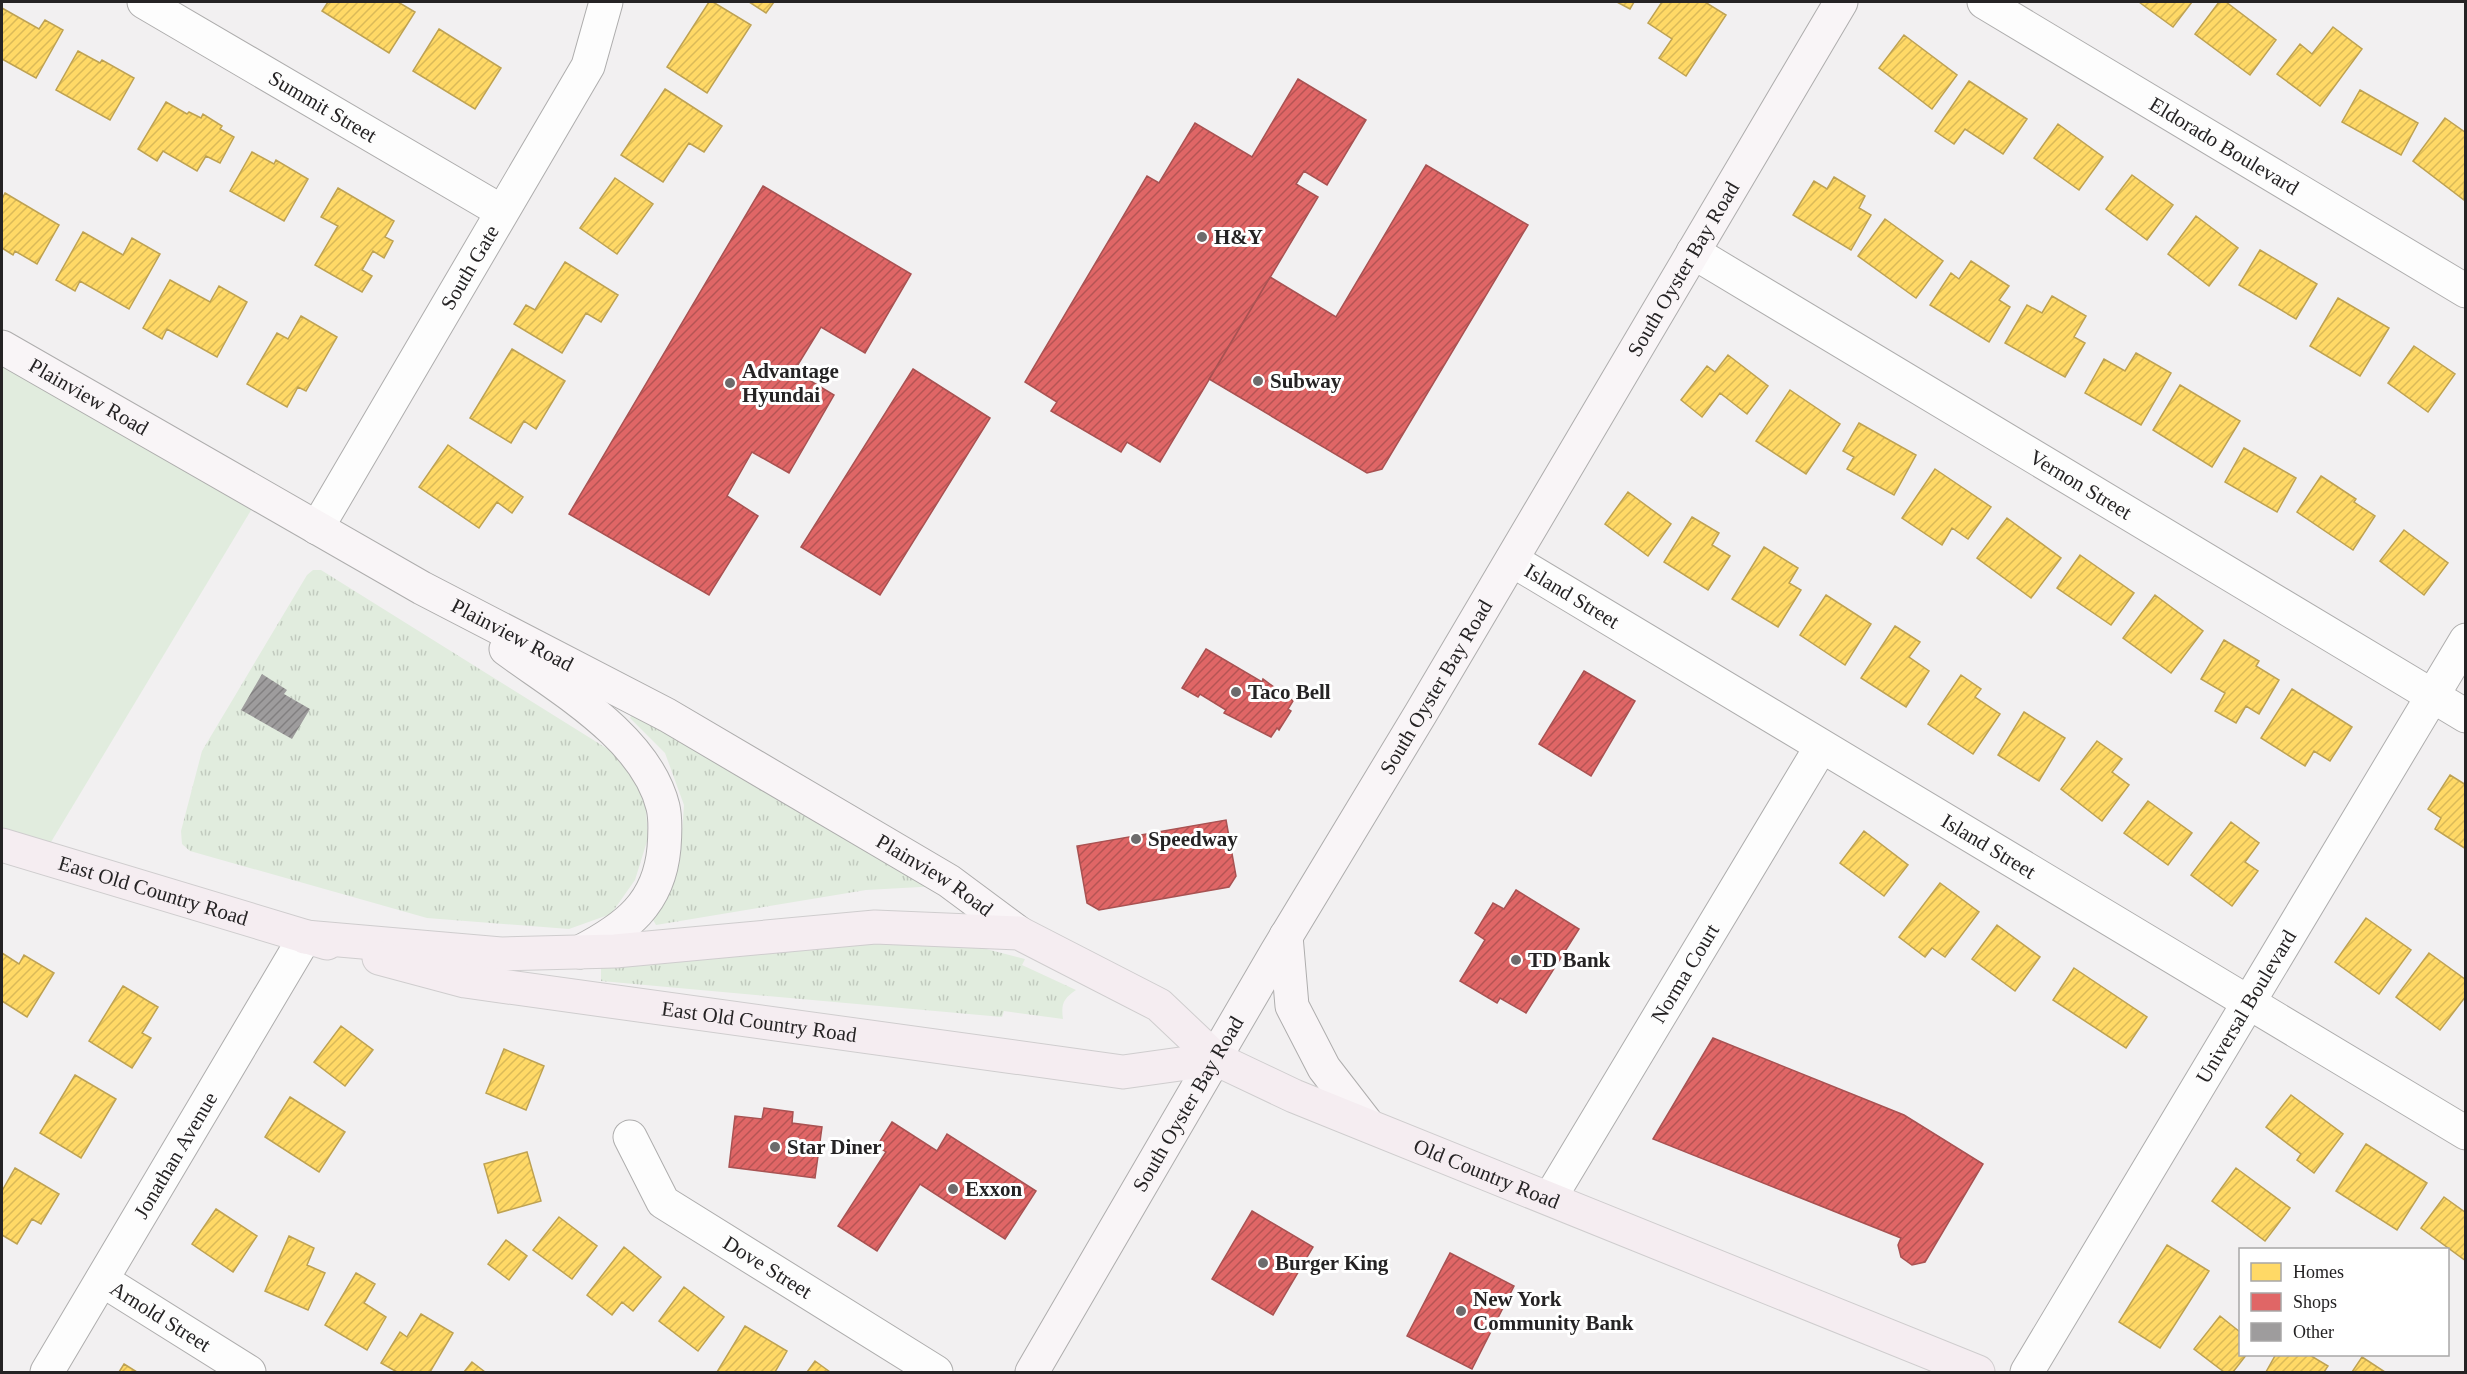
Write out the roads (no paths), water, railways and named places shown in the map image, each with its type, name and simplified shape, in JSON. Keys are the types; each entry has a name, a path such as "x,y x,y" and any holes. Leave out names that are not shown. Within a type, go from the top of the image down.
{"main road":[{"name":"South Oyster Bay Road","path":"1032,1372 1286,936 1512,560 1842,2"},
{"name":"Plainview Road","path":"2,347 422,588 667,715 949,881 1019,933"},
{"path":"422,588 600,718 634,752 657,789 663,808 665,833 658,878 645,904 631,920 613,935 580,952"},
{"name":"East Old Country Road","path":"2,845 305,937 465,981 1123,1072 1216,1059"},
{"name":"East Old Country Road","path":"305,937 501,954 580,952 875,927 1019,933"},
{"name":"Old Country Road","path":"1019,933 1159,1005 1216,1059 1294,1096 1550,1198 1839,1318 1945,1366 1978,1372"},
{"path":"1286,936 1292,1006 1324,1068 1368,1125"}],"street":[{"name":"Summit Street","path":"144,2 501,211"},
{"name":"South Gate","path":"317,528 588,66 606,2"},
{"name":"Eldorado Boulevard","path":"1984,2 2466,291"},
{"name":"Vernon Street","path":"1694,252 2466,716"},
{"name":"Island Street","path":"1512,560 2466,1133"},
{"name":"Universal Boulevard","path":"2027,1372 2466,640"},
{"name":"Norma Court","path":"1550,1198 1821,747"},
{"name":"Jonathan Avenue","path":"46,1372 305,937"},
{"name":"Dove Street","path":"630,1137 663,1202 936,1372"},
{"name":"Arnold Street","path":"102,1280 249,1372"}],"place":[{"name":"H&Y","path":"1202,237"},
{"name":"Subway","path":"1258,381"},
{"name":"Advantage Hyundai","path":"730,383"},
{"name":"Taco Bell","path":"1236,692"},
{"name":"Speedway","path":"1136,839"},
{"name":"TD Bank","path":"1516,960"},
{"name":"Star Diner","path":"775,1147"},
{"name":"Exxon","path":"953,1189"},
{"name":"Burger King","path":"1263,1263"},
{"name":"New York Community Bank","path":"1461,1311"}]}
